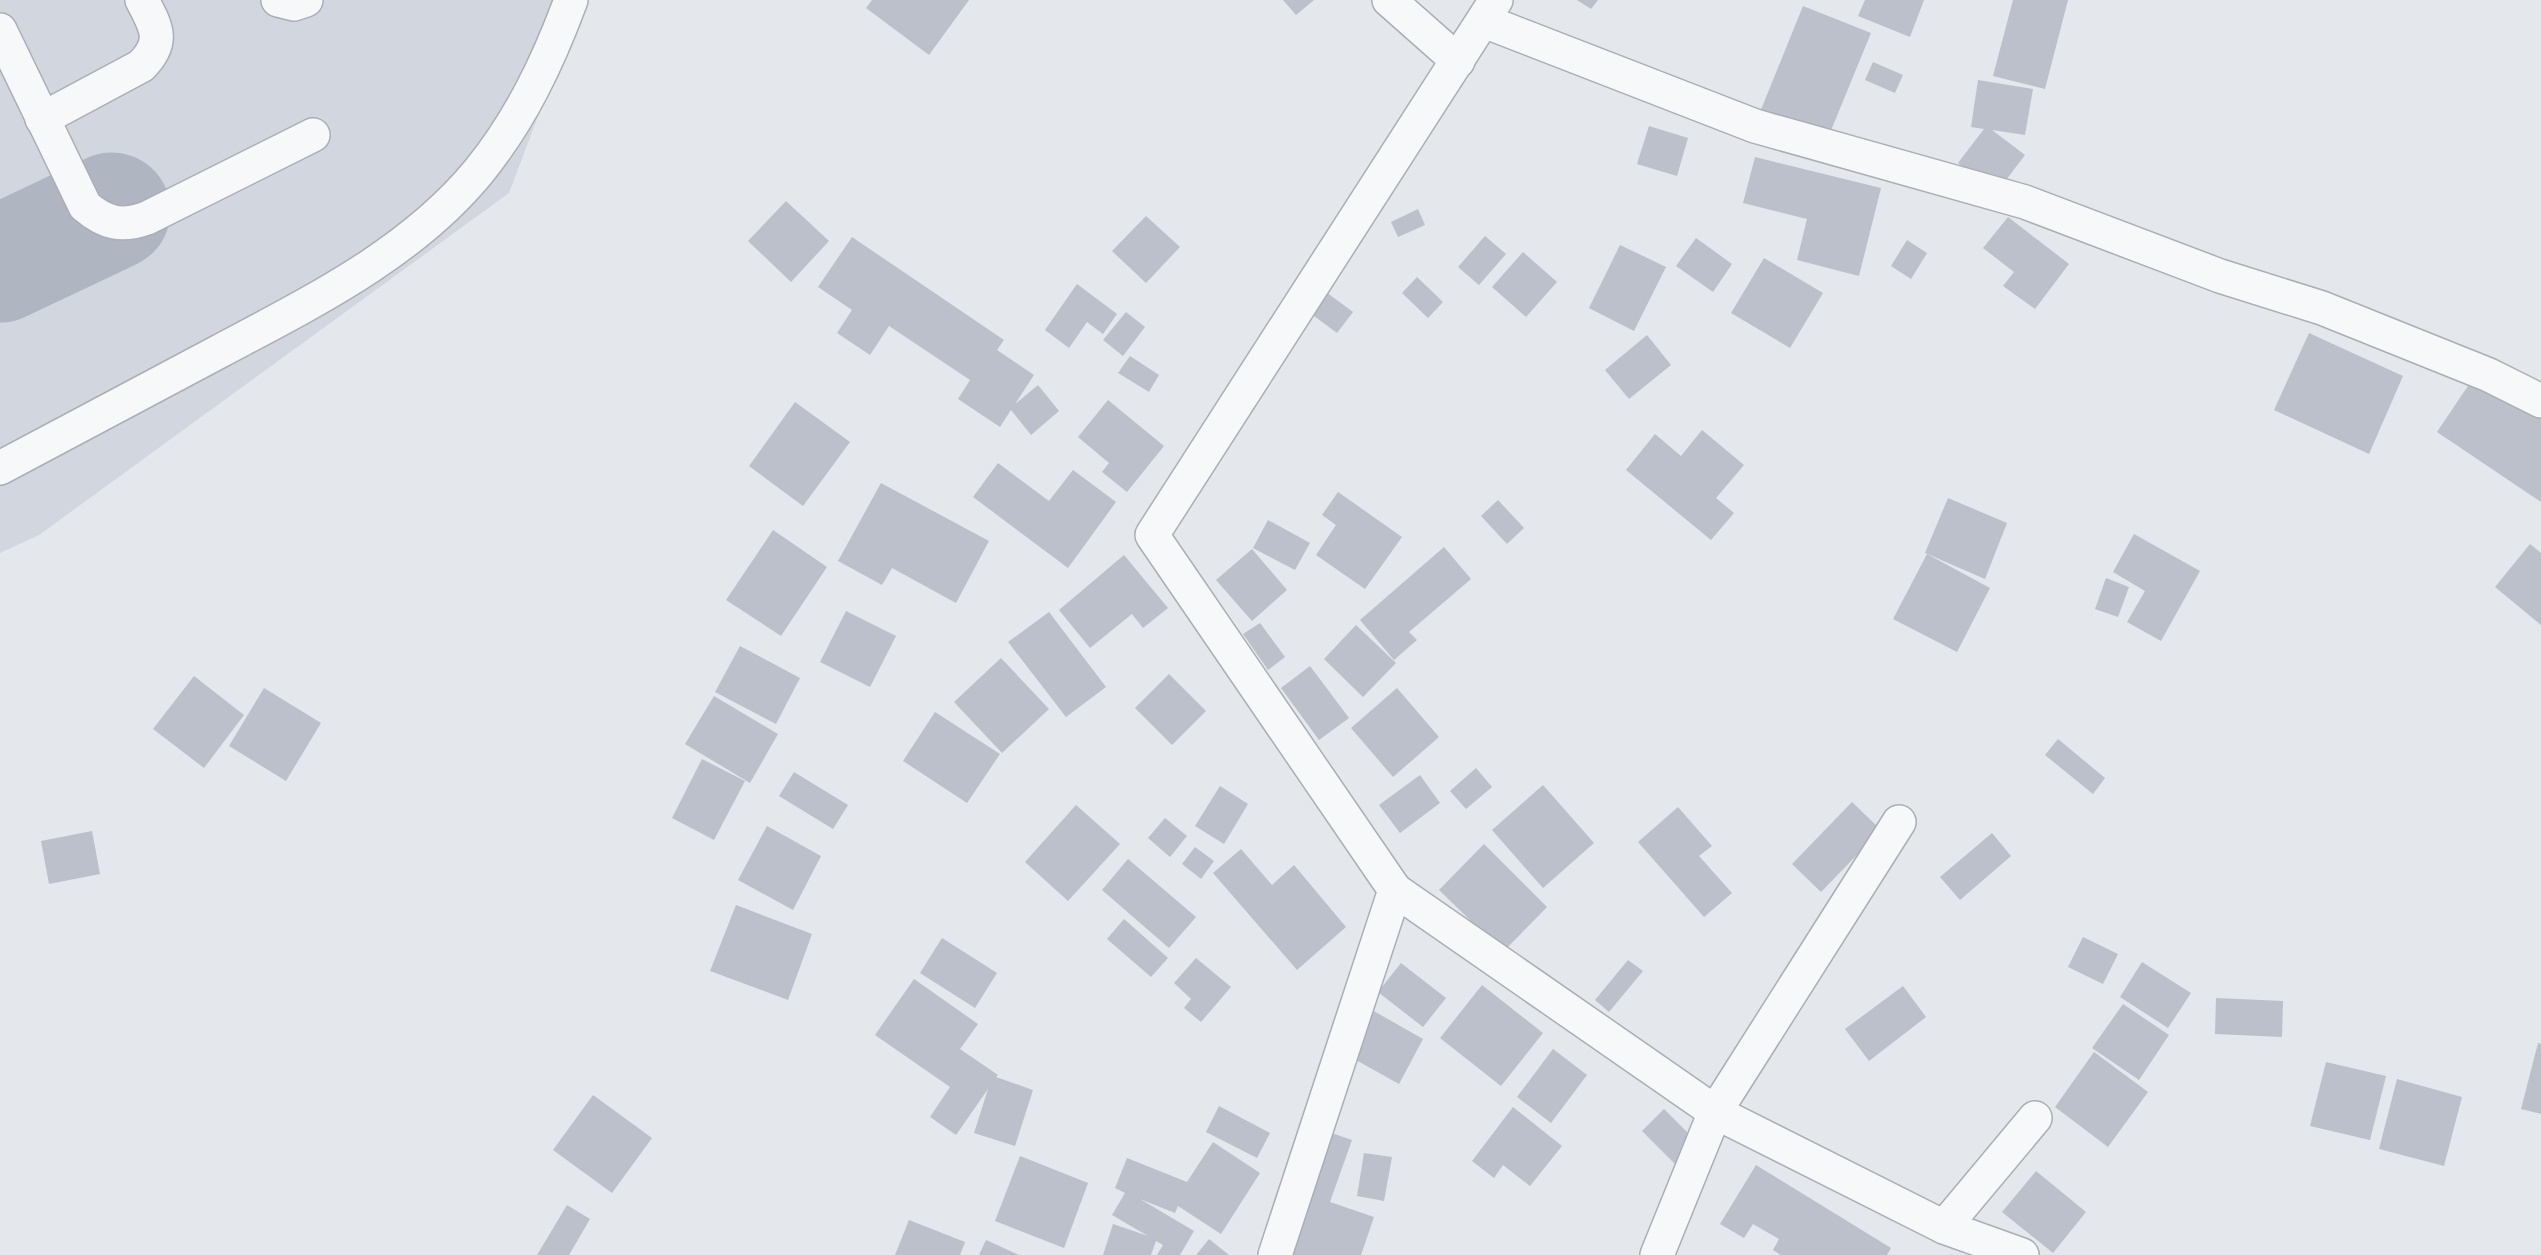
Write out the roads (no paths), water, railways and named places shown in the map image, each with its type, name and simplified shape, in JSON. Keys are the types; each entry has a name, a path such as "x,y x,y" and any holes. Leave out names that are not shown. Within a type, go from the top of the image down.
{"street":[{"path":"42,119 141,66 151,56 156,43 157,31 153,18 142,0"},
{"path":"278,0 294,4 306,0"},
{"path":"0,468 289,314 350,279 398,246 443,209 478,172 509,130 536,86 571,0"},
{"path":"1389,0 1458,62"},
{"path":"2022,1255 1944,1227 1715,1112 1395,890 1152,535 1490,10 1755,126 2025,202 2220,276 2322,308 2489,375 2541,401"},
{"path":"0,30 85,206 98,217 114,224 131,224 147,218 314,135"},
{"path":"1657,1255 1715,1112 1899,822"},
{"path":"1275,1255 1395,890"},
{"path":"1944,1227 2035,1118"}]}
